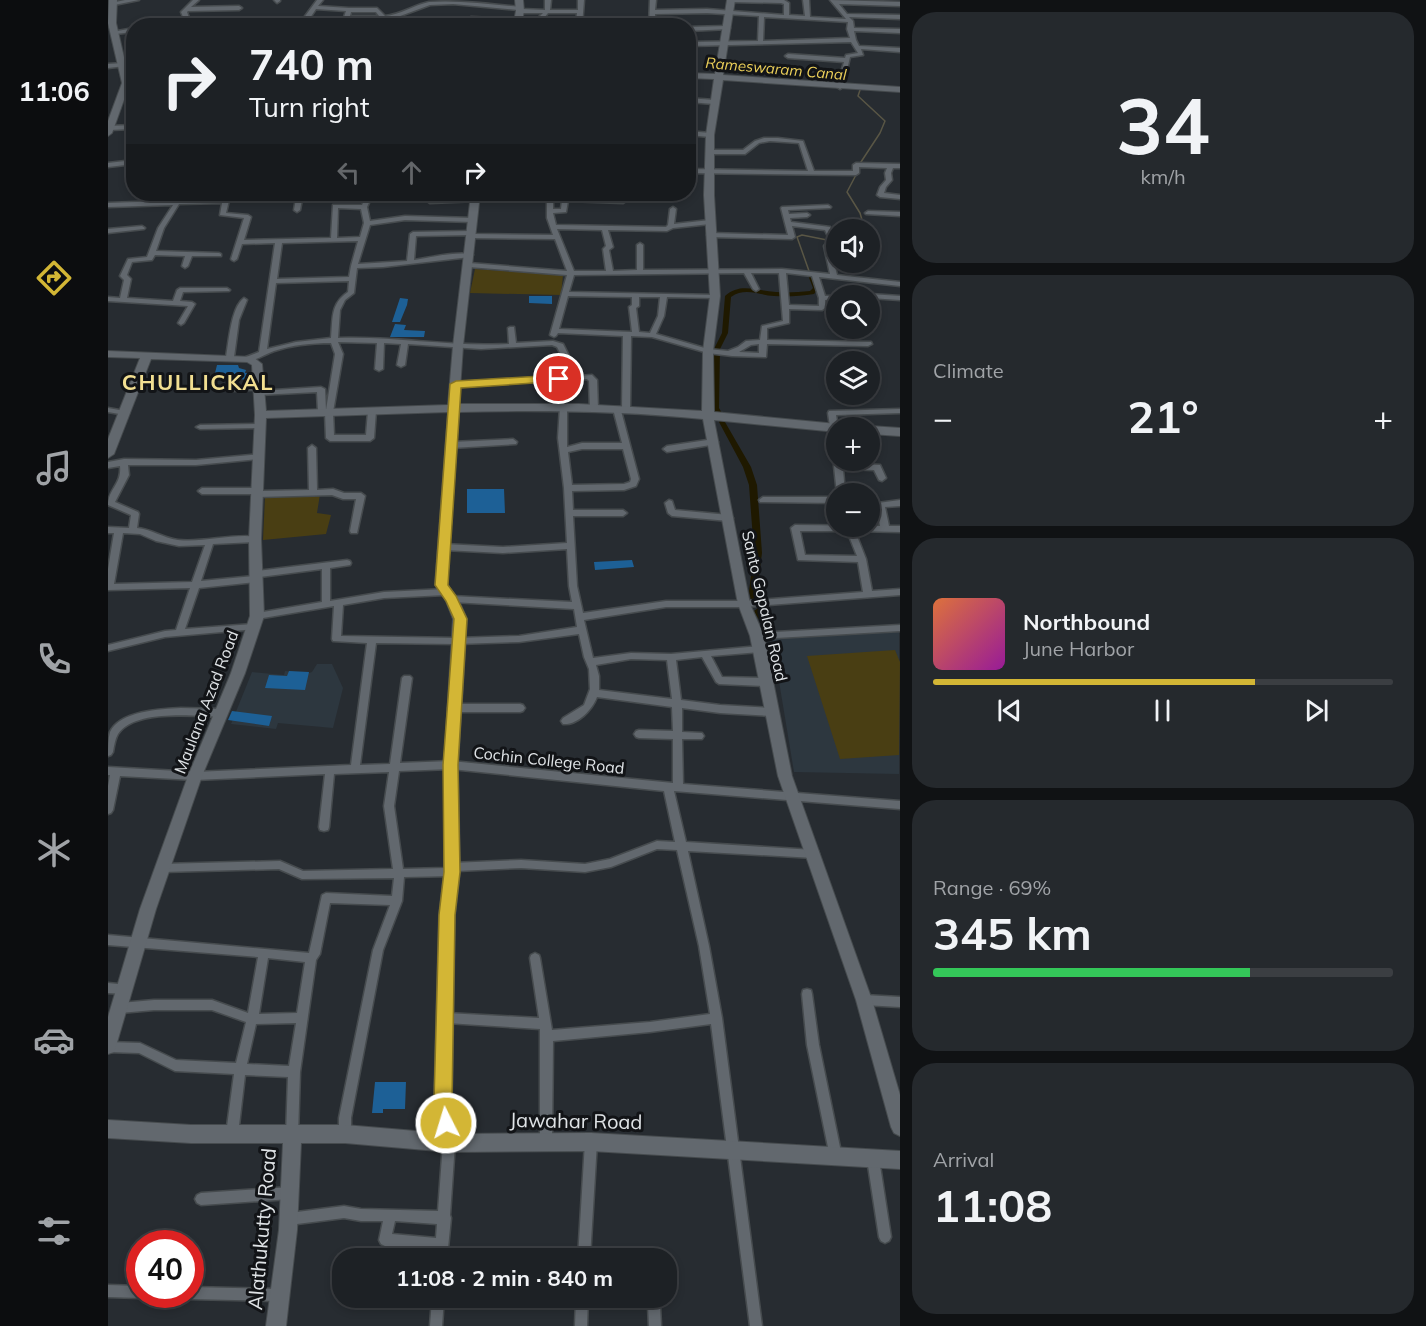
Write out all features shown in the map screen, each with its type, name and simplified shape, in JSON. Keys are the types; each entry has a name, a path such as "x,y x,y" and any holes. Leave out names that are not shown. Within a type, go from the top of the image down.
{"main road":[{"path":"519,0 519,18"},
{"name":"Santo Gopalan Road","path":"731,0 721,76 714,102 710,135 710,229 715,296 714,352 708,417 744,604 758,643 791,798 814,854 864,1000 900,1127"},
{"path":"108,130 126,87 123,64 112,23 113,2"},
{"path":"696,75 900,90"},
{"path":"449,1143 443,1102 447,1018 447,915 452,870 450,765 460,619 441,585 458,346 476,201"},
{"path":"108,354 249,359"},
{"path":"108,454 146,357"},
{"name":"Maulana Azad Road","path":"108,1046 137,942 162,868 195,776 238,673 255,622 257,577 255,539 261,421 257,364 249,359"},
{"path":"261,421 326,412 454,407 563,408 622,409 826,427"},
{"path":"880,431 900,432"},
{"name":"Jawahar Road","path":"108,1129 232,1134 345,1134 449,1143 546,1140 900,1160"},
{"name":"Alathukutty Road","path":"276,1326 289,1219 292,1135"}],"street":[{"path":"113,2 136,0"},
{"path":"185,18 184,12 196,0"},
{"path":"308,18 320,0"},
{"path":"422,8 423,0"},
{"path":"541,18 547,11 548,0"},
{"path":"580,18 581,0"},
{"path":"653,0 653,18"},
{"path":"731,0 782,1 786,3 787,17"},
{"path":"806,0 808,19"},
{"path":"314,7 349,10 377,9 384,18 429,4 452,1 520,10 580,12"},
{"path":"833,1 900,4"},
{"path":"833,1 848,18 850,29 861,54 848,56 845,60 840,86"},
{"path":"188,9 239,8"},
{"path":"653,12 690,9 808,19 900,17"},
{"path":"347,18 349,10"},
{"path":"760,43 762,15"},
{"path":"696,29 728,28"},
{"path":"850,29 900,31"},
{"path":"115,32 126,31"},
{"path":"696,44 854,39"},
{"path":"857,47 900,50"},
{"path":"788,56 845,60"},
{"path":"108,66 123,64"},
{"path":"696,101 714,102"},
{"path":"108,130 126,128"},
{"path":"696,134 710,135"},
{"path":"710,152 745,152 755,141 801,142 811,171"},
{"path":"108,165 126,163"},
{"path":"696,171 856,172 859,165 900,166"},
{"path":"891,166 888,172 889,180 880,195 900,196"},
{"path":"108,205 191,201"},
{"path":"225,201 222,214 248,217 234,259"},
{"path":"297,210 299,201"},
{"path":"326,412 339,354 334,341 337,310 342,299 351,292 354,266 367,223 364,207 367,201"},
{"path":"550,201 554,228 571,273 553,343"},
{"path":"550,211 564,211 565,201"},
{"path":"123,299 128,279 123,276 130,260 150,259 161,228 177,203"},
{"path":"334,238 335,206 364,207"},
{"path":"554,228 667,229 671,226 792,237 784,208 828,207"},
{"path":"671,226 673,209"},
{"path":"868,213 900,214"},
{"path":"786,216 807,215"},
{"path":"367,223 405,218 472,230 558,237"},
{"path":"789,224 828,228 830,241 827,246 834,276"},
{"path":"108,231 142,228"},
{"path":"604,228 610,243 610,247 606,249 610,272"},
{"path":"410,261 413,234 472,230"},
{"path":"240,242 361,239"},
{"path":"263,352 279,241"},
{"path":"640,244 640,271"},
{"path":"152,253 219,255"},
{"path":"185,266 189,254"},
{"path":"354,266 377,267 410,261 470,260 571,273 782,271 900,284"},
{"path":"746,271 756,289"},
{"path":"729,354 763,355 764,327 787,322 782,271"},
{"path":"786,307 822,308 822,298 815,274"},
{"path":"273,281 352,279"},
{"path":"176,303 180,290 227,290"},
{"path":"565,294 715,296"},
{"path":"635,295 636,306 632,307 636,334"},
{"path":"652,335 661,316 664,296"},
{"path":"880,297 900,298"},
{"path":"822,298 826,298"},
{"path":"108,299 192,304 180,323"},
{"path":"230,357 236,320 244,300"},
{"path":"512,328 513,345"},
{"path":"555,331 652,335 714,352 728,353 749,344 763,342 868,344"},
{"path":"568,488 624,487 633,484 635,479 626,447 622,409 627,334"},
{"path":"379,369 381,340"},
{"path":"249,359 263,352 288,346 334,341 381,340 458,346 553,343 560,346 577,378"},
{"path":"401,365 405,341"},
{"path":"456,384 589,377 593,380 594,409"},
{"path":"232,389 321,389 330,438 370,438 372,411"},
{"path":"563,408 563,451 568,488 573,586 588,657 592,662 596,688 587,709 566,721"},
{"path":"108,410 125,413"},
{"path":"832,417 831,413 900,411"},
{"path":"200,427 261,421"},
{"path":"452,445 513,442"},
{"path":"667,449 714,442"},
{"path":"563,451 582,446 626,447"},
{"path":"312,448 314,492"},
{"path":"108,465 124,462 214,462 259,456"},
{"path":"124,462 125,475 110,503 135,514 133,530"},
{"path":"879,471 882,478"},
{"path":"202,492 333,492 343,496 361,496 354,531"},
{"path":"763,500 826,500"},
{"path":"669,503 672,513 729,518"},
{"path":"885,528 881,505 900,503"},
{"path":"569,513 623,513"},
{"path":"826,527 795,528 801,558 862,558"},
{"path":"880,528 900,529"},
{"path":"108,530 141,531 168,542 255,539"},
{"path":"120,530 108,587 195,585 347,563"},
{"path":"854,537 862,558 868,594"},
{"path":"180,632 210,541"},
{"path":"444,547 503,550 570,546"},
{"path":"326,605 327,565"},
{"path":"581,617 666,603 744,604 900,592"},
{"path":"108,648 180,632 255,622 326,605 384,595 448,596 578,606"},
{"path":"339,603 336,639 457,642 519,639 583,630"},
{"path":"592,662 631,656 671,657 758,643 900,628"},
{"path":"355,768 372,639"},
{"path":"705,653 719,680 766,682"},
{"path":"671,657 678,702 678,735 673,788 681,846 704,946 716,1018 731,1150 756,1326"},
{"path":"345,1134 345,1118 368,1012 370,987 378,950 397,901 399,873 389,806 407,678"},
{"path":"594,693 720,709 771,712"},
{"path":"453,708 520,708"},
{"path":"108,752 111,730 132,719 172,712 221,713"},
{"path":"639,734 699,736"},
{"name":"Cochin College Road","path":"112,771 195,776 450,765 673,788 900,805"},
{"path":"324,827 330,770"},
{"path":"108,810 112,771"},
{"path":"162,868 280,865 302,875 399,873 521,864 585,868 611,863 657,845 814,854"},
{"path":"292,1135 294,1072 311,958 315,954 326,898 397,901"},
{"path":"108,940 311,958"},
{"path":"232,1134 240,1070 264,953"},
{"path":"535,958 546,1030 546,1140"},
{"path":"108,988 124,989"},
{"path":"807,994 818,1075 836,1157"},
{"path":"864,1000 900,1002"},
{"path":"120,1008 154,1005 212,1005 251,1019 303,1018"},
{"path":"447,1018 546,1030 650,1027 716,1018"},
{"path":"108,1046 140,1048 175,1065 294,1072"},
{"path":"585,1248 591,1142"},
{"path":"442,1248 449,1143"},
{"path":"873,1159 885,1237"},
{"path":"201,1199 290,1193"},
{"path":"289,1219 344,1212 361,1215 445,1218"},
{"path":"390,1215 385,1240 442,1245"},
{"path":"108,1291 126,1292"},
{"path":"204,1293 280,1294"},
{"path":"436,1326 437,1308"},
{"path":"581,1326 582,1308"},
{"path":"654,1308 655,1326"}],"shaded area":[{"path":"475,269 563,275 561,295 470,293"},
{"path":"320,494 317,513 331,515 326,534 263,540 265,497"},
{"path":"899,630 899,774 794,772 772,639"},
{"path":"895,650 900,662 899,755 840,759 807,656"},
{"path":"317,664 332,664 343,688 333,728 278,723 276,729 231,724 252,672 284,675 285,671 309,673"}],"building":[{"path":"529,296 552,296 552,304 529,303"},
{"path":"400,298 408,299 407,305 400,322 392,322"},
{"path":"395,324 406,325 404,330 425,331 424,337 390,337"},
{"path":"217,365 238,365 239,368 246,370 245,373 250,373 250,380 214,377"},
{"path":"467,489 504,489 505,513 467,513"},
{"path":"632,560 634,567 595,570 594,562"},
{"path":"289,671 309,672 305,690 265,688 269,675 287,676"},
{"path":"232,711 272,716 269,726 228,720"},
{"path":"375,1082 406,1082 405,1109 383,1109 383,1113 372,1113"}],"waterway":[{"path":"859,165 880,133 885,121 858,96 860,90"},
{"path":"858,171 847,192 862,219"},
{"path":"809,271 797,237 802,235 826,240"},
{"path":"720,415 716,408 717,349 725,333 728,296 744,289 778,294 812,293 816,288 811,275"},
{"path":"722,422 747,467 753,485 758,553 753,591 755,600"},
{"path":"758,611 772,634"}],"district":[{"name":"CHULLICKAL","path":"198,382"}],"route":[{"path":"446,1123 443,1102 447,1018 447,915 452,872 450,765 460,619 452,599 441,585 456,384 559,379"}],"water label":[{"name":"Rameswaram Canal","path":"776,69"}]}
